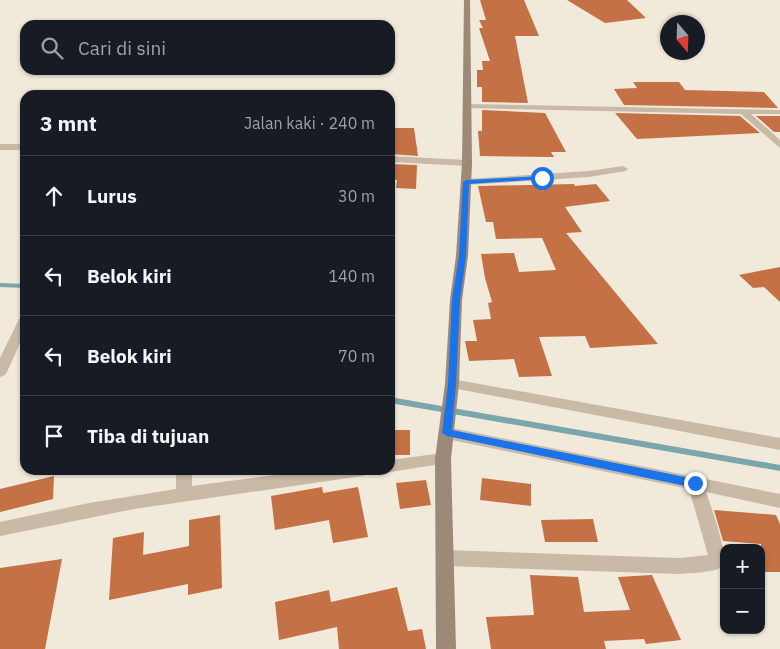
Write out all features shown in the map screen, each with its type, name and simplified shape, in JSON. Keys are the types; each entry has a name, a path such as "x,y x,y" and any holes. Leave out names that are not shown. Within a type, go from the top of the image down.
{"street":[{"path":"446,649 443,459 452,384 456,300 462,256 466,182 468,106 467,0"},
{"path":"468,106 780,112"},
{"path":"743,111 780,144"},
{"path":"0,147 20,147"},
{"path":"395,159 467,162"},
{"path":"466,182 589,174 623,169"},
{"path":"0,372 20,330"},
{"path":"452,384 780,444"},
{"path":"447,427 780,501"},
{"path":"395,465 443,459"},
{"path":"184,475 184,494"},
{"path":"0,530 33,521 184,494 325,475"},
{"path":"445,558 679,566 715,562 718,558 695,483"}],"building":[{"path":"480,0 524,0 539,36 515,36 528,103 482,102 482,87 477,87 477,70 483,70 482,61 490,61 479,28 483,28 479,20 486,20"},
{"path":"567,0 627,0 646,18 605,23"},
{"path":"633,82 679,82 685,90 764,92 778,108 624,105 614,89 637,88"},
{"path":"482,110 545,113 566,152 551,152 554,157 480,156 478,131 482,131"},
{"path":"615,113 740,116 760,133 637,139"},
{"path":"756,116 780,116 780,132 774,132"},
{"path":"395,128 414,128 418,156 395,154"},
{"path":"395,164 417,165 416,189 396,188 397,180 395,180"},
{"path":"574,184 575,186 596,184 610,201 565,207 582,232 566,233 658,344 590,348 585,336 539,337 552,376 519,377 514,359 469,361 465,341 477,341 473,320 491,319 488,303 492,302 481,254 514,253 519,272 556,270 542,238 496,239 493,222 486,222 478,186"},
{"path":"780,267 780,302 764,287 753,288 739,275"},
{"path":"395,430 410,430 410,455 395,455"},
{"path":"54,476 53,499 0,512 0,489"},
{"path":"482,478 531,484 531,506 480,500"},
{"path":"426,480 431,505 400,509 396,483"},
{"path":"322,487 323,493 358,487 368,537 333,543 329,520 275,530 271,496"},
{"path":"714,510 776,515 780,524 780,572 765,572 765,544 723,541"},
{"path":"220,515 222,588 188,595 188,584 109,600 113,538 144,532 143,555 189,546 189,520"},
{"path":"593,519 598,542 545,542 541,520"},
{"path":"62,559 45,649 0,649 0,568"},
{"path":"530,575 578,577 584,612 630,610 618,577 652,575 681,640 646,644 644,639 604,641 606,649 491,649 486,617 534,615"},
{"path":"397,587 408,631 422,629 426,649 339,649 337,627 279,640 275,602 329,590 331,602"}],"waterway":[{"path":"0,285 20,286"},
{"path":"395,401 780,468"}],"route":[{"path":"542,178 466,182 462,256 456,300 452,384 446,422 447,433 695,483"}]}
